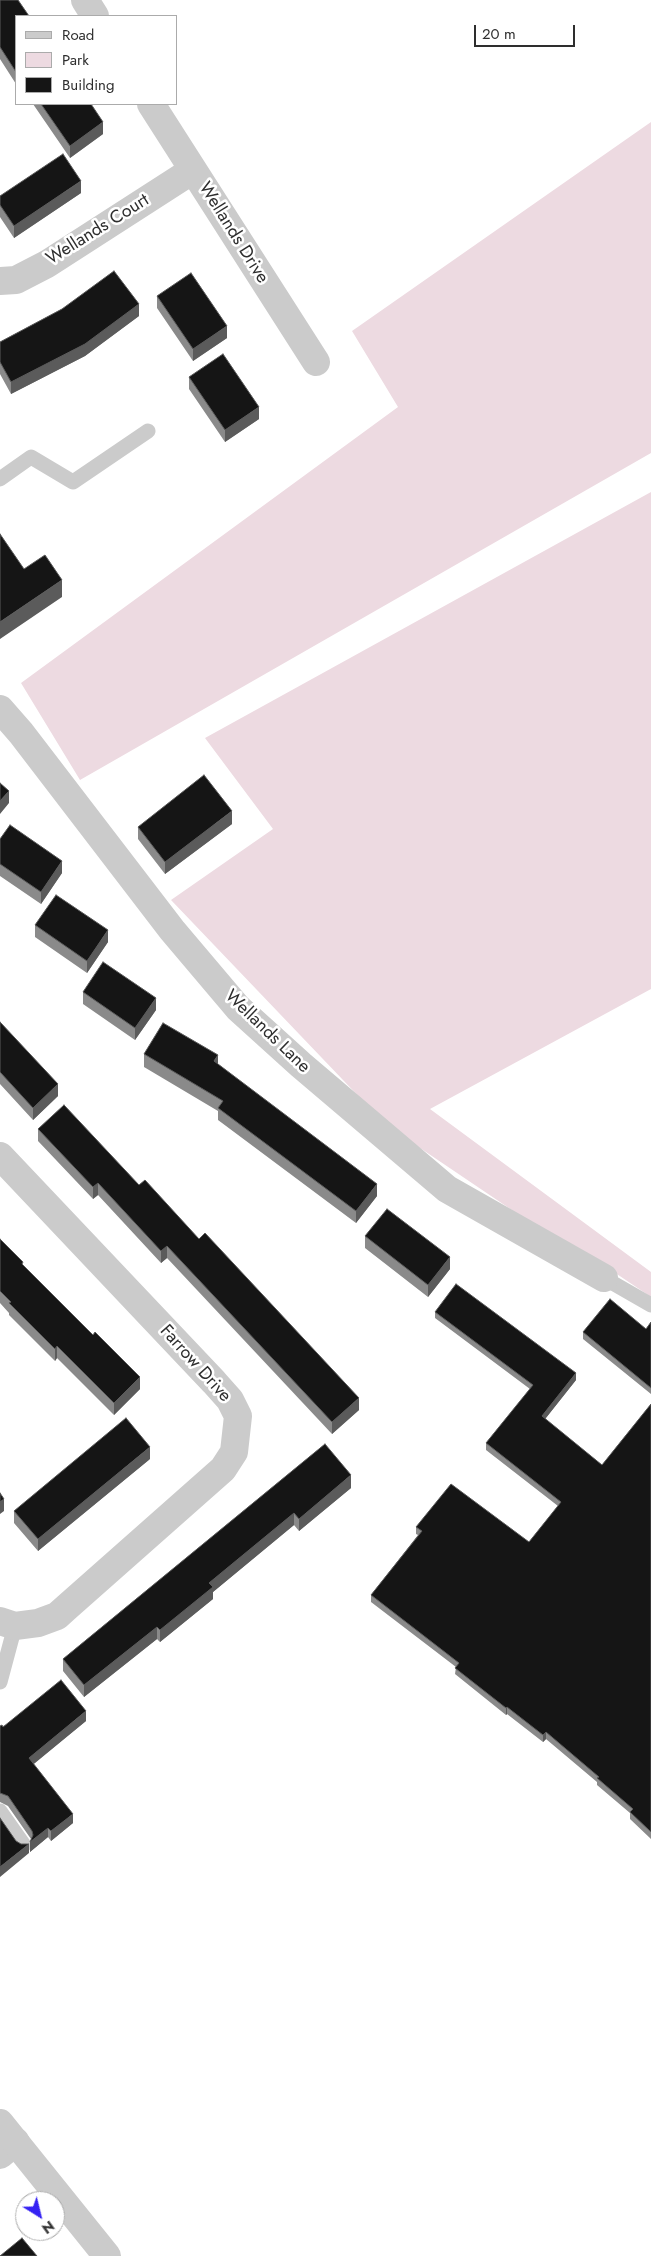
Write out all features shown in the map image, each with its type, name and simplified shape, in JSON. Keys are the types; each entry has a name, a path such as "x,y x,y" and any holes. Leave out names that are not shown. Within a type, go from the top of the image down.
{"street":[{"path":"85,0 94,15"},
{"name":"Wellands Drive","path":"152,105 316,362"},
{"name":"Wellands Court","path":"0,281 16,280 46,264 193,170"},
{"name":"Wellands Lane","path":"0,708 172,930 238,1008 300,1066 447,1189 604,1278"},
{"name":"Farrow Drive","path":"0,1156 214,1382 230,1400 238,1416 234,1452 223,1469 57,1616 38,1623 8,1624"},
{"path":"5,2140 107,2256"}],"lane":[{"path":"0,479 31,457 74,482 148,431"},
{"path":"604,1278 651,1305"},
{"path":"0,1682 8,1624"},
{"path":"0,1811 24,1845"}],"green space":[{"path":"651,122 651,453 80,780 21,683 398,407 352,331"},
{"path":"651,492 651,989 430,1109 651,1272 651,1297 599,1262 537,1227 386,1125 171,900 273,829 205,738"}],"building":[{"path":"0,0 18,0 28,15 15,15 15,70 0,47"},
{"path":"42,105 92,105 103,122 70,146"},
{"path":"63,154 81,181 14,226 0,205 0,196"},
{"path":"114,271 139,304 85,344 11,382 0,362 0,342 62,309"},
{"path":"191,273 227,326 193,349 157,296"},
{"path":"223,354 259,407 225,430 189,377"},
{"path":"0,534 24,569 45,555 62,580 0,622"},
{"path":"204,775 232,811 165,862 138,827"},
{"path":"0,783 9,791 0,801"},
{"path":"10,825 62,861 41,892 0,864 0,839"},
{"path":"56,895 108,930 87,961 35,925"},
{"path":"103,962 156,998 135,1028 83,992"},
{"path":"0,1022 58,1084 33,1108 0,1072"},
{"path":"163,1023 218,1055 214,1061 377,1184 356,1211 218,1108 223,1101 144,1054"},
{"path":"64,1105 139,1185 145,1180 199,1239 205,1233 359,1398 332,1422 167,1246 161,1251 98,1183 93,1187 38,1129"},
{"path":"387,1209 450,1257 428,1285 365,1236"},
{"path":"0,1239 23,1262 22,1264 93,1335 95,1332 140,1377 114,1403 57,1346 55,1349 9,1303 11,1302 0,1291"},
{"path":"456,1284 576,1373 542,1416 602,1465 651,1404 651,1832 630,1812 633,1809 546,1732 543,1735 506,1708 455,1668 459,1663 371,1595 422,1531 416,1527 451,1484 529,1542 561,1502 486,1443 533,1385 435,1312"},
{"path":"610,1299 646,1329 651,1322 651,1388 583,1332"},
{"path":"126,1418 150,1447 38,1539 14,1511"},
{"path":"325,1444 351,1475 299,1519 294,1513 209,1583 213,1587 160,1630 157,1627 84,1685 63,1659"},
{"path":"0,1493 4,1499 0,1502"},
{"path":"61,1680 86,1711 29,1758 73,1814 51,1831 48,1828 30,1842 33,1835 32,1831 8,1796 0,1793 0,1726 2,1725 3,1727"},
{"path":"0,1818 16,1841 21,1844 29,1844 0,1867"},
{"path":"18,2241 24,2241 37,2256 0,2256"}]}
